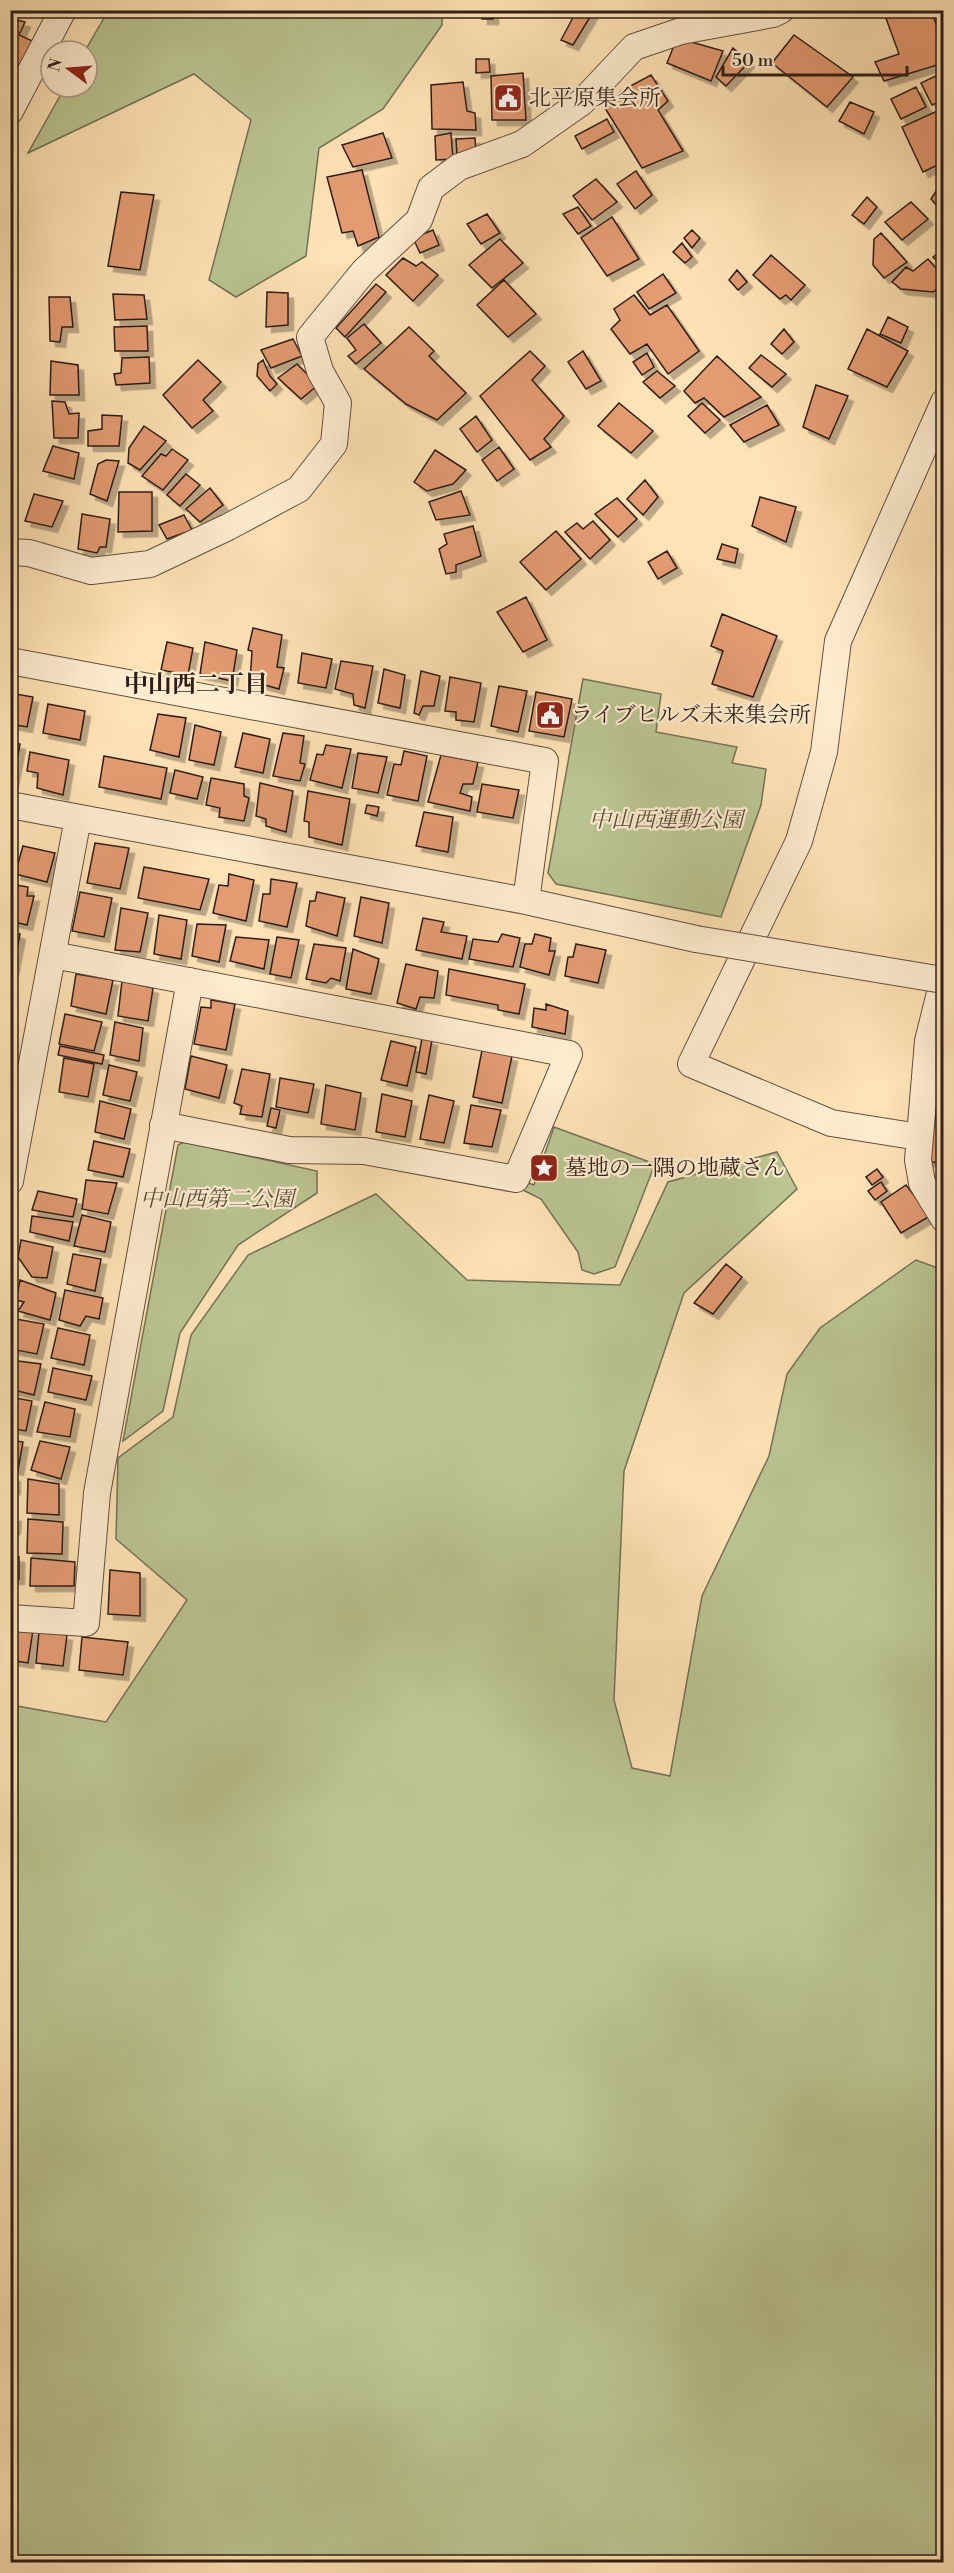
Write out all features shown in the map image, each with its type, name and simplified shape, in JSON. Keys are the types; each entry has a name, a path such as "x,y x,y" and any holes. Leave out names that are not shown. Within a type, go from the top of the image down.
{"street":[{"path":"10,111 63,10"},
{"path":"10,552 29,553 91,572 150,564 228,527 299,489 334,444 338,403 320,371 310,337 364,271 419,220 431,188 459,167 522,144 582,102 634,47 723,17 772,14 781,10"},
{"path":"919,1137 831,1123 691,1064 798,841 824,752 838,641 944,402"},
{"path":"10,661 545,761 526,901"},
{"path":"10,806 526,901 696,939 943,979 927,1041 918,1160 922,1183 944,1219"},
{"path":"10,1181 19,1088 53,955 78,818"},
{"path":"53,955 569,1054 516,1179 364,1151 289,1150 163,1125"},
{"path":"10,1618 86,1623 97,1493 190,981"}],"green space":[{"path":"442,10 442,25 383,109 319,148 306,256 236,297 209,280 251,120 194,74 28,153 58,99 99,99 99,39 92,39 108,11"},
{"name":"中山西運動公園","path":"583,679 661,694 656,732 737,747 732,763 766,769 761,805 721,917 556,884 548,873"},
{"path":"554,1127 655,1164 615,1267 594,1274 582,1270 578,1252 541,1199 521,1189 523,1181 534,1185"},
{"name":"中山西第二公園","path":"184,1142 317,1171 317,1193 238,1245 180,1333 163,1411 123,1441 178,1145"},
{"path":"777,1152 797,1189 684,1293 624,1471 614,1700 632,1768 670,1776 702,1596 769,1456 787,1374 820,1328 916,1260 943,1270 943,2562 11,2562 11,1705 106,1722 187,1600 116,1539 118,1458 173,1417 191,1335 248,1255 376,1194 467,1280 620,1285 668,1182"}],"building":[{"path":"482,10 493,10 493,19 482,19"},
{"path":"577,10 593,12 573,45 561,40"},
{"path":"883,10 931,10 944,46 944,63 884,81 875,62 899,54"},
{"path":"10,18 25,22 19,35 39,44 22,75 10,70"},
{"path":"794,35 853,77 827,107 772,63"},
{"path":"677,38 723,51 711,81 667,63"},
{"path":"733,48 749,62 726,86 716,77"},
{"path":"476,59 489,59 490,72 476,73"},
{"path":"944,72 944,100 932,105 921,83"},
{"name":"北平原集会所","path":"523,73 526,120 492,120 491,76"},
{"path":"651,75 668,101 658,110 683,151 642,168 605,108 621,91"},
{"path":"463,82 467,111 475,113 476,130 432,129 431,85"},
{"path":"916,87 926,107 901,119 891,99"},
{"path":"850,102 874,112 864,134 839,121"},
{"path":"944,108 944,162 923,172 902,127"},
{"path":"607,119 614,132 582,149 575,136"},
{"path":"383,133 392,158 353,167 342,145"},
{"path":"451,133 453,159 436,160 435,136"},
{"path":"475,138 476,156 457,156 456,139"},
{"path":"362,170 379,237 358,246 353,231 342,233 327,177"},
{"path":"636,171 652,195 635,209 617,184"},
{"path":"596,179 617,202 592,220 573,196"},
{"path":"944,188 944,214 931,199 937,190"},
{"path":"121,192 154,195 140,270 108,266"},
{"path":"867,197 877,207 864,224 852,215"},
{"path":"911,202 928,219 902,240 885,222"},
{"path":"578,207 591,226 578,234 563,214"},
{"path":"487,214 500,233 481,244 467,224"},
{"path":"612,217 639,259 607,276 581,238"},
{"path":"433,230 439,245 420,253 413,238"},
{"path":"692,230 700,238 692,248 684,238"},
{"path":"881,233 907,262 884,278 873,265 874,239"},
{"path":"500,239 523,263 492,288 469,265"},
{"path":"682,243 692,257 685,263 673,252"},
{"path":"944,249 944,268 933,257"},
{"path":"771,255 805,285 791,300 786,295 780,299 753,275"},
{"path":"403,258 416,266 422,262 438,275 413,301 386,275"},
{"path":"928,259 944,277 944,285 933,292 901,289 892,282 906,267 913,271"},
{"path":"737,270 747,282 738,290 729,280"},
{"path":"663,274 676,293 649,309 637,292"},
{"path":"504,280 536,314 508,337 477,305"},
{"path":"376,284 386,292 345,337 336,328"},
{"path":"267,292 288,293 288,325 266,327"},
{"path":"113,294 144,295 147,319 115,320"},
{"path":"634,295 650,315 667,305 699,351 668,374 647,344 630,354 611,329 620,320 614,309"},
{"path":"49,297 70,297 73,327 62,327 60,342 50,341"},
{"path":"888,317 908,327 901,343 880,334"},
{"path":"364,324 381,343 356,364 348,356 356,350 347,338"},
{"path":"147,326 148,351 115,351 114,327"},
{"path":"409,327 434,351 429,356 466,393 437,420 406,404 364,369"},
{"path":"784,329 794,342 782,354 771,344"},
{"path":"867,329 908,351 887,387 848,369"},
{"path":"293,339 302,356 271,368 261,350"},
{"path":"530,351 545,366 532,380 564,416 544,439 551,447 530,460 480,396"},
{"path":"583,351 601,381 586,389 568,362"},
{"path":"647,353 654,367 642,375 633,362"},
{"path":"761,355 786,374 772,387 749,368"},
{"path":"717,356 761,397 724,417 704,398 695,403 684,391"},
{"path":"149,357 150,383 116,385 114,374 121,373 122,358"},
{"path":"198,360 221,382 203,400 213,411 192,428 163,395"},
{"path":"263,360 270,376 277,384 270,391 257,376 258,364"},
{"path":"51,361 78,365 79,395 50,395"},
{"path":"297,364 318,385 301,399 278,378"},
{"path":"657,371 675,386 660,398 643,382"},
{"path":"816,385 848,396 829,439 803,427"},
{"path":"52,401 65,402 69,414 79,413 78,438 54,438"},
{"path":"619,403 653,431 631,453 598,426"},
{"path":"702,403 720,420 705,433 688,416"},
{"path":"767,405 779,425 744,442 730,425"},
{"path":"102,415 122,416 119,446 88,446 88,431 102,429"},
{"path":"476,416 492,440 477,452 460,429"},
{"path":"144,426 166,441 140,470 128,463 129,448"},
{"path":"53,446 79,453 74,479 43,471"},
{"path":"499,447 514,469 497,481 482,460"},
{"path":"172,449 188,460 163,490 142,476 161,454 166,456"},
{"path":"435,450 466,470 453,484 427,491 414,482"},
{"path":"106,460 119,461 107,501 90,494 98,464"},
{"path":"186,474 200,485 180,506 167,495"},
{"path":"645,480 658,497 643,515 627,499"},
{"path":"210,488 223,505 200,522 186,509"},
{"path":"461,491 470,515 436,520 429,502"},
{"path":"119,492 152,492 152,531 118,532"},
{"path":"34,494 63,501 52,527 25,521"},
{"path":"760,497 796,507 786,542 752,526"},
{"path":"617,498 637,519 618,537 595,514"},
{"path":"82,514 110,519 106,547 100,547 97,553 78,549"},
{"path":"184,515 192,530 167,539 159,525"},
{"path":"593,521 610,540 590,559 565,532 577,523 583,529"},
{"path":"473,526 481,556 456,565 456,572 446,574 439,549 447,544 444,534"},
{"path":"556,531 581,559 546,590 520,562"},
{"path":"722,544 738,549 735,563 717,559"},
{"path":"667,551 677,568 658,579 648,562"},
{"path":"526,597 547,640 523,652 497,612"},
{"path":"722,614 777,636 753,697 712,684 723,651 711,646"},
{"path":"253,628 282,635 277,667 284,668 279,689 250,681 252,651 248,650"},
{"path":"167,642 193,648 188,675 161,670"},
{"path":"205,642 237,650 232,681 200,674"},
{"path":"302,653 332,659 326,688 298,683"},
{"path":"341,661 373,666 365,708 354,705 353,694 335,689"},
{"path":"384,669 405,675 400,708 378,703"},
{"path":"421,671 440,676 434,706 423,706 419,715 414,713"},
{"path":"450,677 481,683 474,722 456,720 456,712 445,711"},
{"path":"499,686 527,691 518,732 491,726"},
{"name":"ライブヒルズ未来集会所","path":"536,692 572,699 564,737 529,731"},
{"path":"10,693 33,697 27,727 10,724"},
{"path":"48,704 85,711 80,740 43,733"},
{"path":"158,714 186,718 179,757 150,750"},
{"path":"195,725 221,732 214,765 189,760"},
{"path":"243,733 270,739 263,773 235,767"},
{"path":"283,733 304,736 300,763 305,764 300,781 273,776"},
{"path":"10,742 20,744 13,781 10,781"},
{"path":"326,745 351,749 342,788 310,780 317,754 323,755"},
{"path":"404,751 427,756 418,801 387,795 394,764 401,765"},
{"path":"30,752 69,760 63,795 37,788 38,773 27,771"},
{"path":"358,753 387,757 378,793 352,788"},
{"path":"441,755 478,762 473,784 463,784 460,793 472,797 470,811 428,802"},
{"path":"104,756 167,768 161,799 99,787"},
{"path":"175,770 203,777 197,799 170,793"},
{"path":"211,778 244,784 244,796 249,798 244,821 219,817 220,808 206,805"},
{"path":"260,783 293,791 286,832 266,826 266,819 256,816"},
{"path":"482,784 519,790 513,818 477,812"},
{"path":"308,791 350,799 342,845 309,837 309,822 304,821"},
{"path":"367,805 379,807 377,816 365,813"},
{"path":"424,812 453,817 448,852 416,846"},
{"path":"95,843 129,848 120,889 87,883"},
{"path":"23,846 55,853 47,882 15,874"},
{"path":"144,867 209,879 200,910 138,898"},
{"path":"229,874 254,880 246,921 213,913 219,885 228,886"},
{"path":"271,879 297,883 287,927 259,921 263,894 270,894"},
{"path":"10,884 28,887 27,896 34,896 27,925 10,921"},
{"path":"80,892 112,898 104,937 72,931"},
{"path":"317,892 345,898 337,936 306,926 310,901 315,901"},
{"path":"361,897 389,903 382,943 354,936"},
{"path":"121,908 148,913 140,952 115,950"},
{"path":"159,915 187,920 181,959 154,954"},
{"path":"423,918 444,922 441,932 467,936 462,959 416,950"},
{"path":"197,924 226,925 219,962 192,956"},
{"path":"10,931 20,934 13,970 10,969"},
{"path":"502,934 520,938 513,967 469,959 473,939 498,942"},
{"path":"535,934 551,938 549,951 555,951 549,975 520,967 525,944 532,944"},
{"path":"236,937 269,940 264,969 230,961"},
{"path":"277,937 299,940 291,978 270,974"},
{"path":"314,944 346,948 340,981 331,978 326,983 306,979"},
{"path":"576,944 606,950 598,983 565,976 568,957 573,957"},
{"path":"353,949 379,959 371,994 346,989"},
{"path":"406,964 438,971 434,998 420,997 416,1009 397,1003"},
{"path":"449,969 525,984 519,1014 498,1010 498,1005 446,995"},
{"path":"76,974 113,980 106,1014 71,1006"},
{"path":"122,981 153,988 148,1021 118,1016"},
{"path":"211,1000 235,1004 226,1050 194,1044 201,1007 211,1008"},
{"path":"546,1004 568,1011 565,1034 532,1027 534,1008 546,1010"},
{"path":"65,1014 102,1022 94,1051 59,1044"},
{"path":"115,1022 143,1028 139,1061 110,1055"},
{"path":"422,1038 432,1040 426,1074 416,1072"},
{"path":"391,1041 416,1047 407,1086 381,1080"},
{"path":"60,1046 104,1055 102,1064 58,1055"},
{"path":"482,1050 512,1056 502,1103 473,1097"},
{"path":"191,1056 227,1065 219,1098 185,1089"},
{"path":"64,1058 94,1064 88,1097 59,1092"},
{"path":"109,1065 137,1072 130,1101 103,1095"},
{"path":"242,1069 270,1074 262,1117 240,1114 242,1106 234,1103"},
{"path":"280,1078 314,1084 308,1113 276,1107"},
{"path":"326,1085 361,1093 355,1130 321,1124"},
{"path":"382,1094 412,1101 405,1137 376,1132"},
{"path":"429,1095 454,1101 444,1143 420,1139"},
{"path":"100,1101 131,1109 124,1139 95,1132"},
{"path":"938,1104 944,1105 944,1164 927,1161"},
{"path":"471,1105 501,1110 492,1147 464,1143"},
{"path":"271,1108 280,1110 276,1128 267,1126"},
{"path":"94,1141 130,1149 123,1177 88,1170"},
{"path":"877,1169 883,1177 872,1185 866,1177"},
{"path":"86,1180 117,1183 108,1214 82,1209"},
{"path":"881,1182 887,1191 875,1200 868,1191"},
{"path":"906,1185 930,1216 901,1233 881,1202"},
{"path":"38,1191 77,1199 73,1217 32,1210"},
{"path":"82,1215 111,1222 105,1252 74,1246"},
{"path":"32,1216 73,1222 69,1241 30,1232"},
{"path":"21,1240 53,1247 47,1278 32,1277 18,1257"},
{"path":"73,1254 101,1259 95,1291 67,1284"},
{"path":"726,1264 742,1277 713,1314 694,1303"},
{"path":"20,1280 56,1293 50,1320 18,1311 24,1302 16,1300"},
{"path":"65,1290 103,1298 99,1319 86,1316 80,1326 59,1320"},
{"path":"10,1318 44,1324 37,1354 10,1349"},
{"path":"58,1328 90,1335 84,1365 51,1358"},
{"path":"10,1360 41,1364 34,1395 10,1389"},
{"path":"53,1368 92,1376 86,1400 48,1392"},
{"path":"10,1397 32,1401 26,1431 10,1428"},
{"path":"45,1402 75,1409 70,1437 37,1432"},
{"path":"10,1440 23,1442 18,1470 10,1468"},
{"path":"40,1441 70,1447 61,1479 31,1470"},
{"path":"10,1475 15,1476 15,1489 10,1492"},
{"path":"28,1479 59,1484 59,1515 27,1513"},
{"path":"10,1515 16,1516 15,1528 10,1534"},
{"path":"28,1519 63,1522 62,1554 27,1553"},
{"path":"10,1556 19,1557 19,1579 10,1579"},
{"path":"31,1558 75,1562 74,1586 30,1586"},
{"path":"110,1570 140,1573 140,1616 108,1614"},
{"path":"10,1628 33,1630 28,1663 10,1660"},
{"path":"39,1632 67,1635 63,1666 36,1663"},
{"path":"82,1637 128,1642 123,1675 79,1670"}],"place":[{"name":"北平原集会所","path":"508,98"},
{"name":"ライブヒルズ未来集会所","path":"550,715"},
{"name":"墓地の一隅の地蔵さん","path":"544,1168"}],"district":[{"name":"中山西二丁目","path":"196,685"}]}
